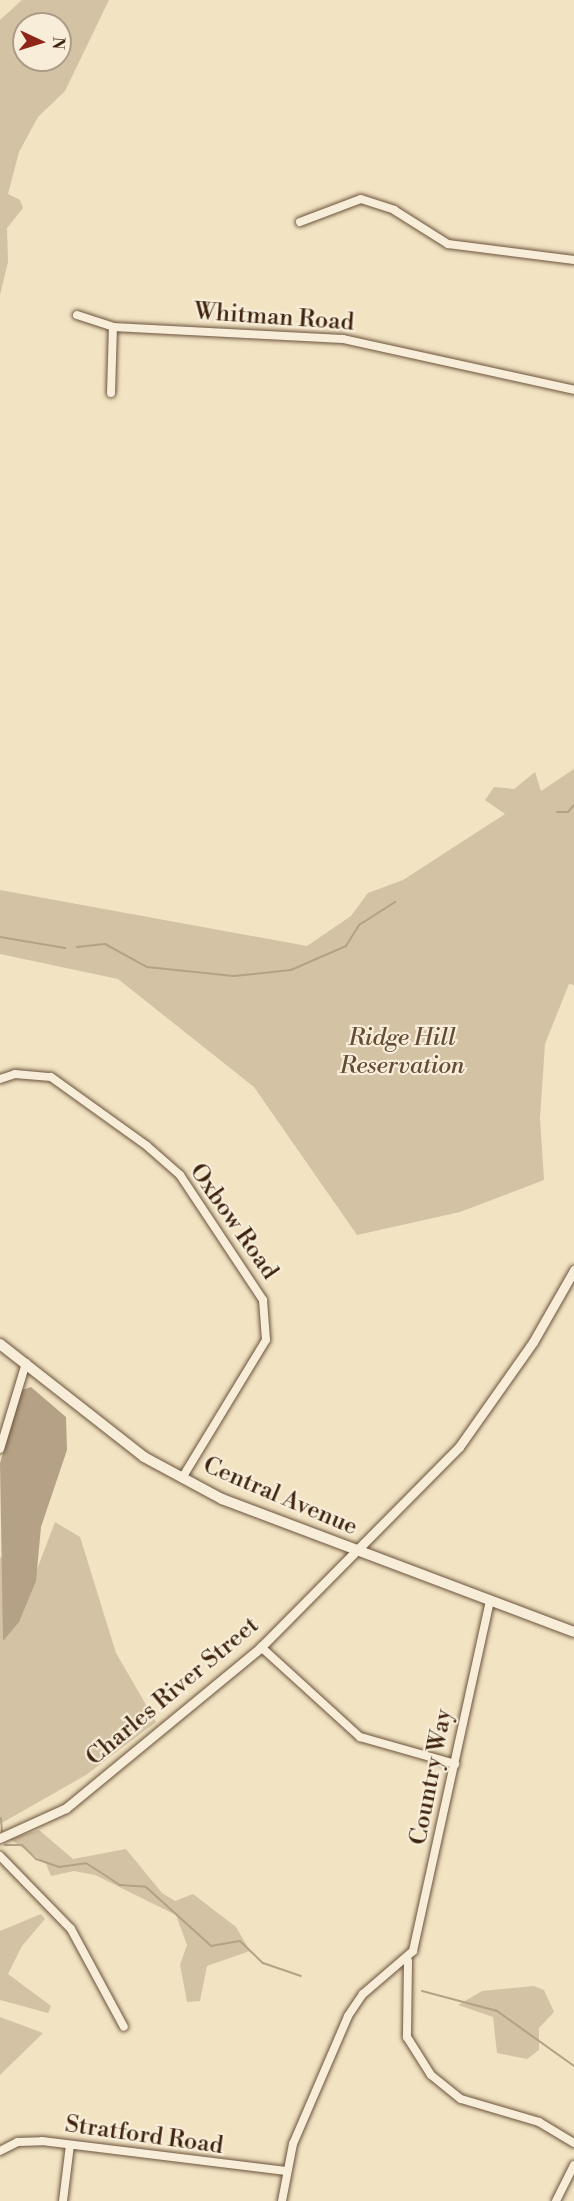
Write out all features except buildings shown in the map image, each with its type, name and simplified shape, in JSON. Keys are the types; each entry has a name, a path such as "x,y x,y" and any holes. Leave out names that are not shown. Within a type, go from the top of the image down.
{"main road":[{"name":"Central Avenue","path":"0,1344 144,1456 182,1478 354,1551 574,1632"}],"street":[{"path":"300,222 362,199 394,210 448,244 574,260"},
{"name":"Whitman Road","path":"77,315 113,327 343,339 574,390"},
{"path":"111,393 113,327"},
{"name":"Oxbow Road","path":"0,1079 15,1074 51,1077 147,1146 180,1175 263,1300 266,1340 182,1478"},
{"name":"Charles River Street","path":"0,1838 66,1808 261,1647 459,1447 533,1342 574,1270"},
{"path":"0,1449 26,1363"},
{"name":"Country Way","path":"490,1600 428,1898 408,1961 407,2037 431,2075 461,2099 538,2122 574,2143"},
{"path":"261,1647 360,1737 455,1764"},
{"path":"0,1856 71,1929 124,2027"},
{"path":"282,2201 286,2171 302,2119 356,2002 408,1961"},
{"name":"Stratford Road","path":"0,2151 24,2141 286,2171"},
{"path":"63,2201 70,2145"},
{"path":"556,2201 574,2165"}],"green space":[{"path":"22,0 109,0 65,91 38,117 19,152 8,194 20,200 23,208 7,228 8,262 0,295 0,20"},
{"name":"Ridge Hill Reservation","path":"574,769 574,985 569,984 545,1044 540,1118 544,1180 460,1212 357,1235 254,1087 118,979 0,954 0,890 307,946 351,916 368,893 403,880 505,814 485,800 494,787 514,789 535,772 541,791"},
{"path":"55,1522 80,1537 116,1653 156,1722 86,1775 0,1824 0,1557 33,1580"},
{"path":"39,1830 73,1859 126,1849 162,1893 175,1901 193,1894 236,1927 250,1951 207,1966 200,2001 187,2002 180,1965 187,1945 176,1915 95,1875 74,1871 51,1876 46,1864 10,1839"},
{"path":"41,1914 45,1919 22,1946 8,1974 51,2006 48,2013 0,2000 0,1931"},
{"path":"534,1986 544,1990 554,2012 539,2028 539,2050 527,2059 497,2053 493,2017 458,2005 482,1991"},
{"path":"0,2017 43,2033 0,2075"}],"shaded area":[{"path":"31,1387 66,1417 67,1450 41,1527 36,1581 19,1622 3,1641 0,1463 22,1390"}],"waterway":[{"path":"557,812 568,812 574,805"},
{"path":"77,947 105,944 147,967 234,976 291,970 346,946 359,925 395,902"},
{"path":"0,937 65,948"},
{"path":"1,1818 2,1831"},
{"path":"5,1845 22,1845 36,1859 59,1867 86,1863 120,1885 146,1887 211,1946 240,1941 263,1963 301,1976"},
{"path":"422,1991 497,2011 574,2066"}]}
